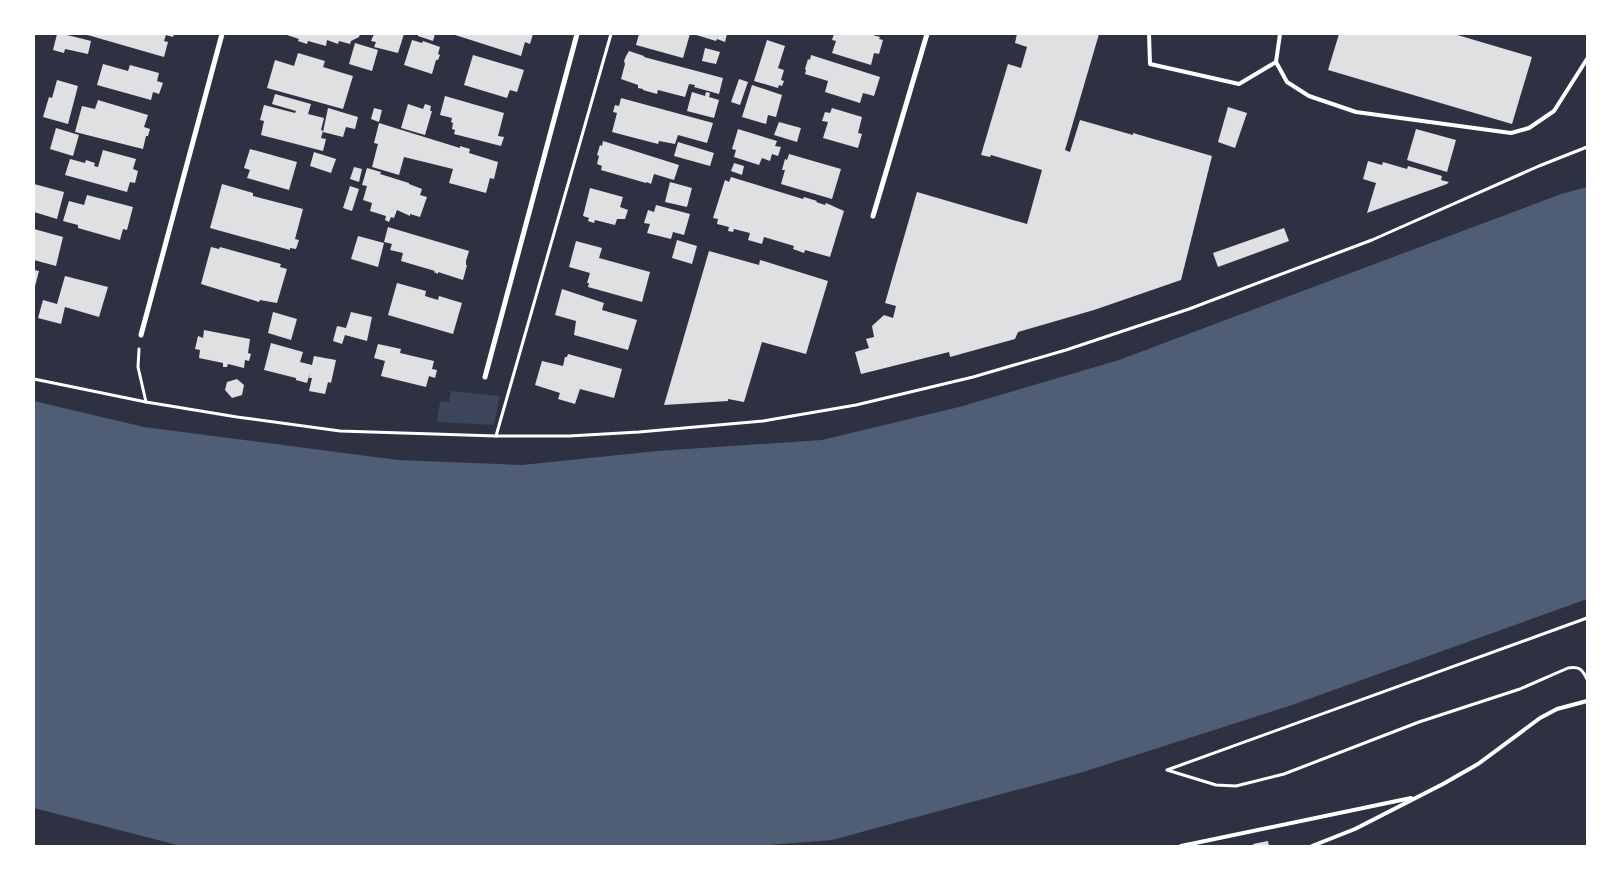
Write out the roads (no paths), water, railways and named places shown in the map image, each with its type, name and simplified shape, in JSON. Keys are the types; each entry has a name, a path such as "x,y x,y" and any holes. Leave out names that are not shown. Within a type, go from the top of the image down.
{"street":[{"path":"141,335 222,34"},
{"path":"486,377 577,34"},
{"path":"873,216 927,34"}],"lane":[{"path":"1149,34 1150,64 1239,84 1276,62"},
{"path":"1280,34 1276,62 1286,82 1309,96 1356,112 1512,133 1529,128 1554,111 1587,59"},
{"path":"1312,846 1356,829 1443,784 1478,764 1540,718 1557,709 1587,701"},
{"path":"1181,846 1415,797"}]}
